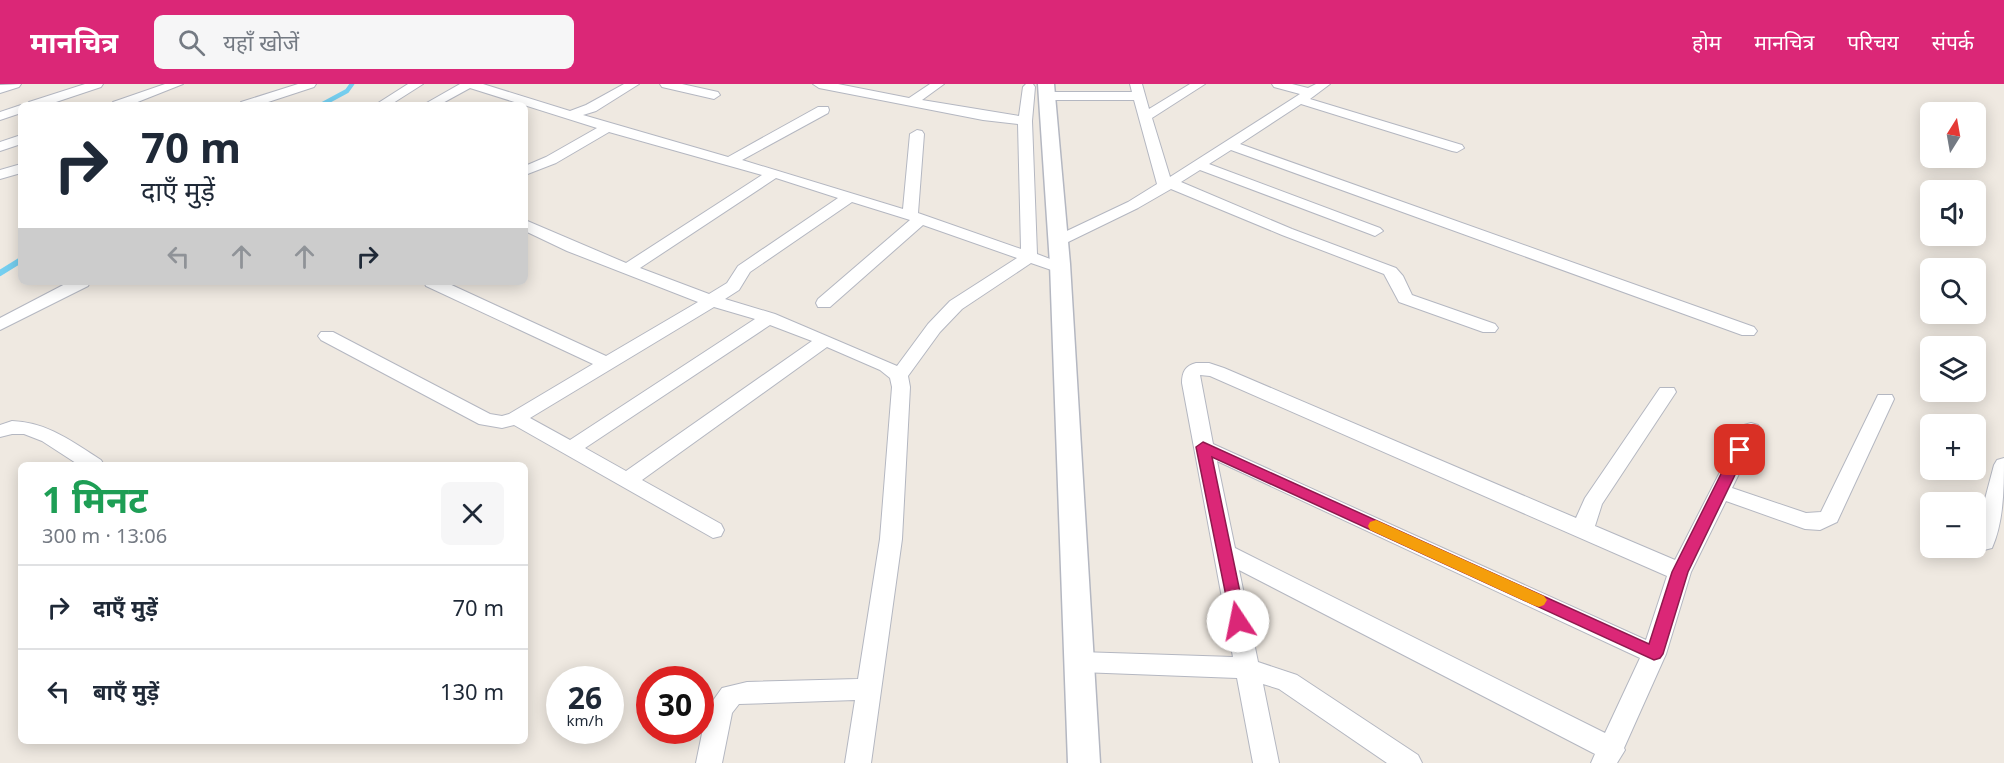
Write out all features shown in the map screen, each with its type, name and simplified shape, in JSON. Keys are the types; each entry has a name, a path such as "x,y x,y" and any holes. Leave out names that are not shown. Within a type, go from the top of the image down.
{"street":[{"path":"0,89 15,84"},
{"path":"43,102 97,84"},
{"path":"126,102 177,84"},
{"path":"255,102 310,84"},
{"path":"386,102 417,84"},
{"path":"572,115 591,108 633,84"},
{"path":"666,84 714,95"},
{"path":"911,102 938,84"},
{"path":"1013,84 1042,89 1137,90 1167,184"},
{"path":"1145,117 1199,84"},
{"path":"1278,84 1305,96 1457,148"},
{"path":"1058,241 1133,205 1324,84"},
{"path":"436,102 475,85 519,102"},
{"path":"829,85 983,116 1025,121"},
{"path":"1029,257 1025,121 1042,89"},
{"path":"1042,89 1060,268 1084,763"},
{"path":"528,104 572,115 849,196 1060,268"},
{"path":"0,116 18,110"},
{"path":"731,161 824,110"},
{"path":"528,170 551,160 609,127"},
{"path":"824,303 916,217 917,134"},
{"path":"0,147 18,140"},
{"path":"1230,145 1748,331"},
{"path":"1199,165 1375,231"},
{"path":"627,269 774,173"},
{"path":"1167,184 1381,267 1395,276 1405,298 1489,328"},
{"path":"327,336 486,420 502,422 516,418 711,301 733,286 744,269 849,196"},
{"path":"528,226 573,248 627,269 711,301 769,318 825,340 886,366 898,376 901,387 891,539 867,689 858,763"},
{"path":"898,376 934,328 956,305 1029,257"},
{"path":"0,325 76,285"},
{"path":"438,285 608,364"},
{"path":"570,449 769,318"},
{"path":"627,481 825,340"},
{"path":"1266,763 1191,383 1191,374 1202,368 1217,372 1680,572"},
{"path":"1583,530 1592,503 1667,392"},
{"path":"1719,491 1805,521 1820,522 1829,517 1885,399"},
{"path":"516,418 713,530"},
{"path":"0,431 8,427 24,427 37,431 89,462"},
{"path":"1224,552 1608,756 1654,654 1680,572 1751,429"},
{"path":"1203,447 1654,654"},
{"path":"1986,534 2004,465"},
{"path":"1080,663 1197,664 1247,668 1288,682 1409,763"},
{"path":"709,763 720,710 731,695 747,692 867,689"}],"waterway":[{"path":"327,102 347,91 352,84"},
{"path":"0,273 18,262"}],"slow traffic":[{"path":"1376,526 1539,600"}],"route":[{"path":"1238,621 1203,447 1654,654 1680,572 1740,450"}]}
